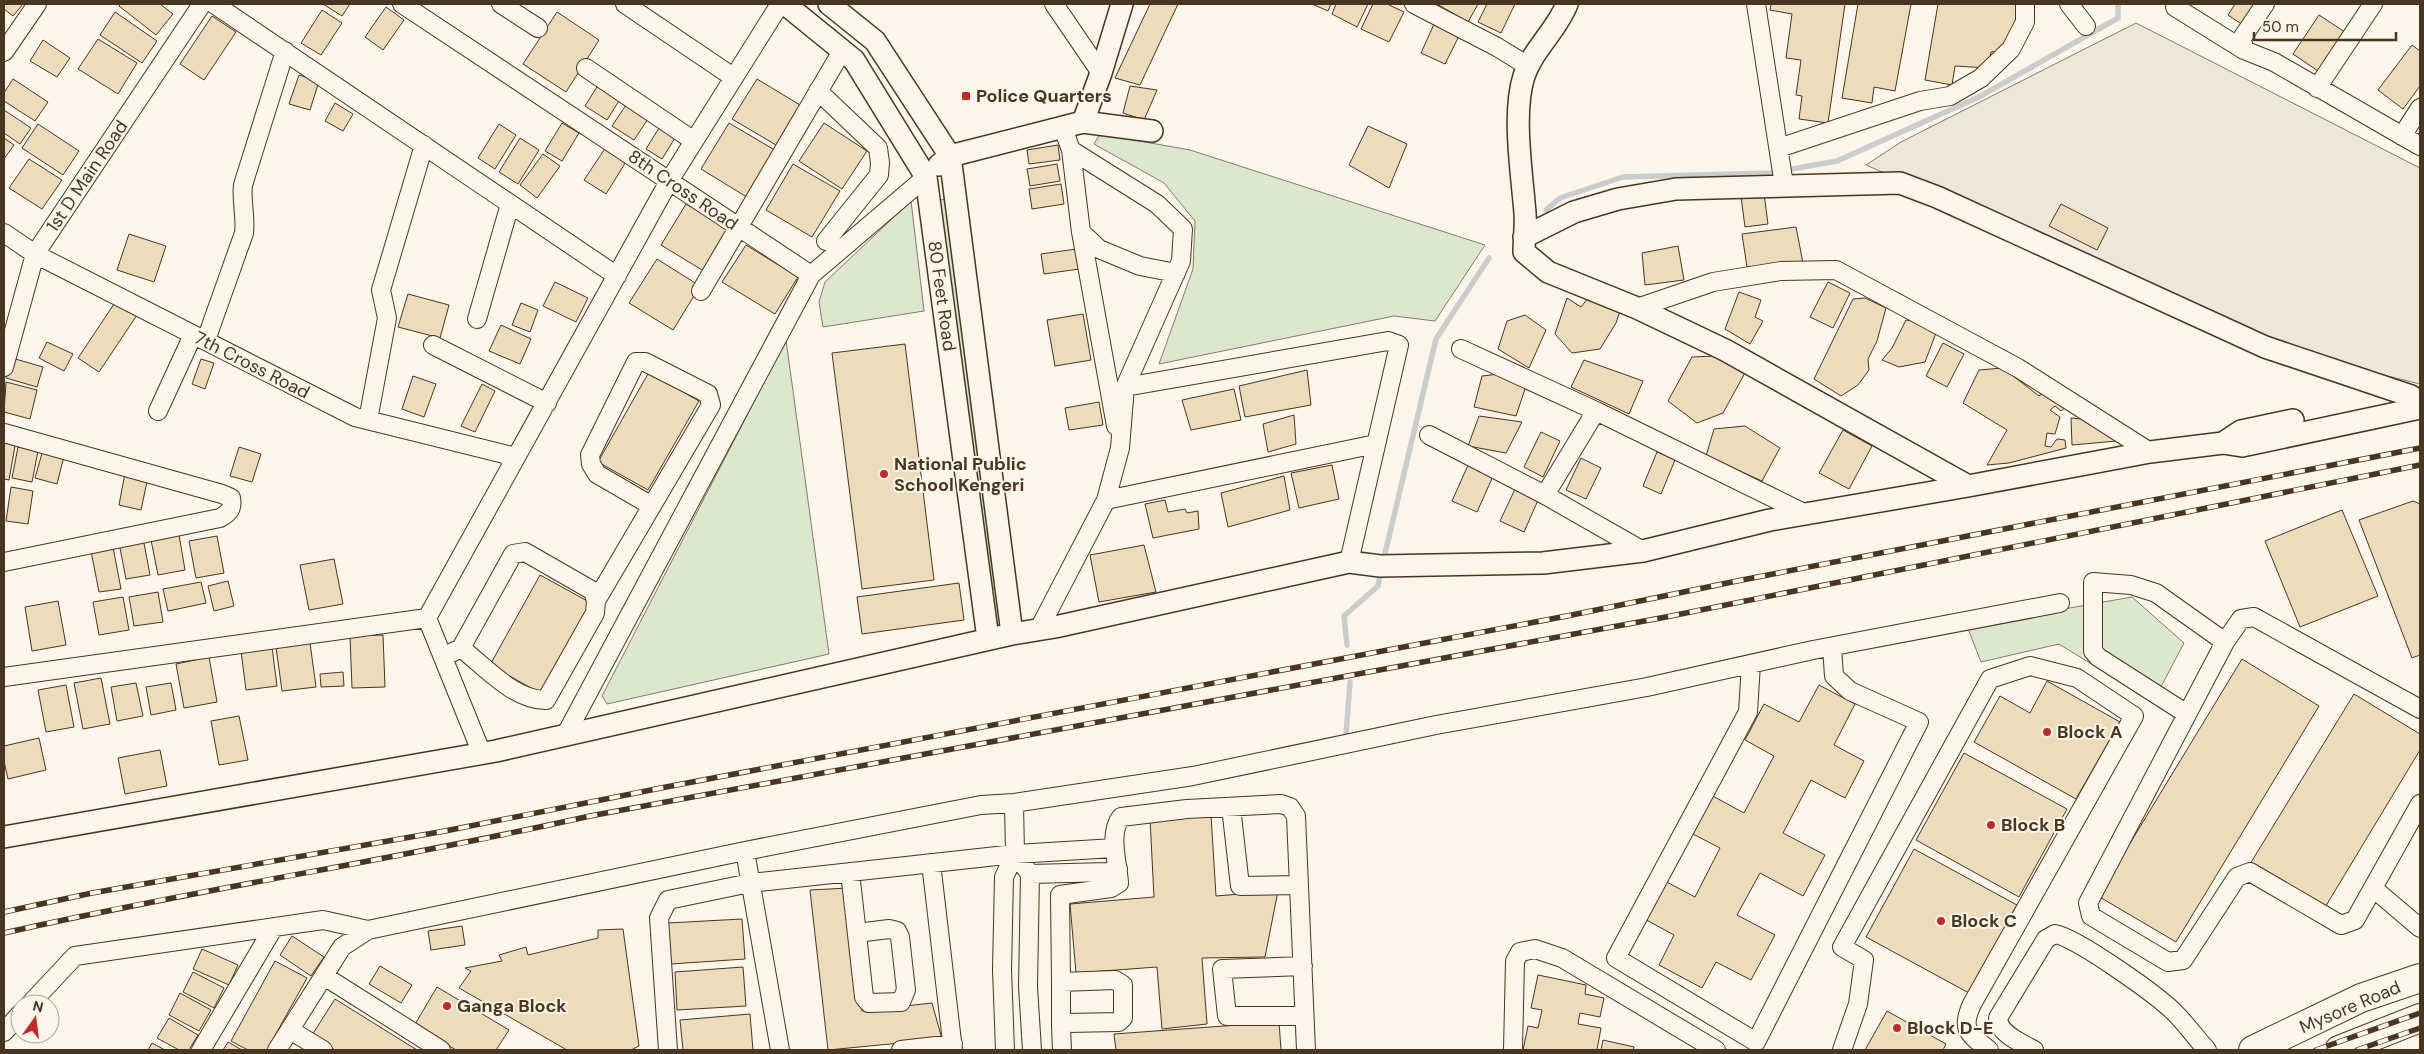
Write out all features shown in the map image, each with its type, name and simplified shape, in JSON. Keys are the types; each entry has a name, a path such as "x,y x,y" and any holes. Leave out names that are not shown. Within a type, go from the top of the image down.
{"highway":[{"name":"Mysore Road","path":"2253,1050 2361,998 2420,978"},
{"name":"Mysore Road","path":"2339,1050 2420,1018"}],"street":[{"path":"4,52 37,4"},
{"name":"1st D Main Road","path":"4,365 35,254 202,4"},
{"path":"214,4 617,276"},
{"name":"8th Cross Road","path":"402,4 810,275"},
{"path":"501,4 538,28"},
{"path":"625,4 734,78"},
{"path":"427,618 669,181 780,4"},
{"name":"80 Feet Road","path":"785,4 854,60 926,177 988,639"},
{"name":"80 Feet Road","path":"829,4 875,41 950,156 1012,634"},
{"path":"1054,4 1101,73"},
{"path":"1120,448 1081,232 1071,150 1073,125 1101,73 1122,4"},
{"path":"1414,4 1497,46 1528,66"},
{"path":"1567,4 1528,66 1524,79 1520,112 1526,216 1524,252 1548,272 1637,308 1725,350 1968,486"},
{"path":"1756,4 1783,146"},
{"path":"1768,4 1783,146 1783,178"},
{"path":"1783,146 1920,101 1950,96 1981,78 2011,49 2025,22 2026,4"},
{"path":"2069,4 2086,26"},
{"path":"2177,4 2175,7 2244,50 2274,62 2420,146"},
{"path":"2244,50 2242,38 2265,4"},
{"path":"2317,88 2373,4"},
{"path":"700,291 740,228 842,51"},
{"path":"158,411 200,337 244,233 246,217 242,196 243,185 285,52"},
{"path":"586,68 694,141"},
{"path":"818,91 878,148 880,163 879,175 826,241"},
{"path":"2402,136 2420,108"},
{"path":"564,736 810,275 950,156 1073,125 1152,132"},
{"path":"368,420 387,318 381,290 424,145"},
{"path":"1039,629 1106,500 1120,448 1126,387 1181,261 1183,228 1157,204 1071,150"},
{"path":"1524,237 1574,212 1618,199 1676,189 1783,178 1900,183 1938,197 2265,347 2417,400"},
{"path":"477,320 510,204"},
{"path":"1081,232 1099,249 1140,266 1176,273"},
{"name":"7th Cross Road","path":"4,233 35,254 355,416 516,457"},
{"path":"1637,308 1713,282 1781,272 1836,270 2018,368 2150,452"},
{"path":"1126,387 1388,342 1399,345 1349,562"},
{"path":"433,345 546,403"},
{"path":"1461,349 1596,411 1806,514"},
{"path":"596,602 711,405 708,394 645,362 636,362 590,455 591,464 596,474 652,506"},
{"path":"4,837 482,754 988,639 1349,562 1386,566 1543,563 1643,551 1770,520 1990,483 2150,452 2223,443 2241,431 2417,400"},
{"path":"1545,495 1596,411"},
{"path":"4,433 222,494 231,498 232,505 229,513 220,518 4,562"},
{"path":"1429,435 1545,495 1643,551"},
{"path":"1106,500 1376,444"},
{"path":"443,657 461,648 513,554 525,552 593,591 596,602 595,612 546,700 536,700 520,695 461,648"},
{"path":"2187,714 2098,657 2092,651 2094,582 2131,585 2156,593 2225,642"},
{"path":"277,1050 342,947 368,930 745,851 980,805 1014,802 1193,776 1400,732 1647,687 1832,647 2060,603"},
{"path":"2420,709 2254,617 2241,619 2225,642 2088,903 2091,916 2168,962 2183,960 2236,877 2250,872 2340,925 2355,920 2420,804"},
{"path":"427,618 482,754"},
{"path":"4,677 427,618"},
{"path":"1752,664 1748,712 1616,958 1756,1042 1920,722 1850,690 1834,676 1832,647"},
{"path":"1842,1050 1858,1004 1864,960 1842,947 1990,678 2030,666 2077,678 2134,716 1966,1018 1968,1030 1974,1038 1989,1050"},
{"path":"1005,1050 1002,970 1004,877 1015,854 1014,802"},
{"path":"1062,1050 1060,1026 1060,895 1111,888 1119,882 1114,848 1118,821 1121,817 1281,804 1290,807 1296,816 1306,1050"},
{"path":"1231,807 1240,886 1299,885"},
{"path":"668,1050 660,936 661,911 668,900 750,883 1015,854 1114,848"},
{"path":"745,851 780,1050"},
{"path":"1015,854 1030,874 1028,987 1032,1050"},
{"path":"901,1050 953,1047 931,863"},
{"path":"1030,874 1108,872 1118,869"},
{"path":"850,872 857,933"},
{"path":"2373,888 2420,928"},
{"path":"39,994 75,956 323,920 368,930"},
{"path":"201,1050 274,927"},
{"path":"2034,1050 2000,1028 1998,1018 2046,939 2055,934 2074,941 2154,996 2174,1012 2207,1050"},
{"path":"1513,1050 1515,960 1520,952 1535,949 1562,958 1716,1050"},
{"path":"1303,966 1222,969 1226,1016 1304,1016"},
{"path":"324,976 441,1050"},
{"path":"1060,1026 1066,1023 1119,1022 1123,1018 1123,985 1115,980 1061,982"},
{"path":"290,1030 323,1050"}],"green space":[{"path":"1100,134 1190,150 1485,245 1435,321 1394,316 1159,364 1193,269 1195,221 1164,183 1094,144"},
{"path":"949,199 998,588 989,589 939,200"},
{"path":"911,201 924,311 823,327 819,302 825,282"},
{"path":"786,340 829,654 607,704 602,696"},
{"path":"2132,597 2184,643 2153,702 2059,644 1981,662 1967,626"}],"shaded area":[{"path":"2136,23 2420,168 2420,384 2306,356 1866,165 1901,142"}],"building":[{"path":"4,4 23,4 13,16 4,9"},
{"path":"121,4 160,4 173,14 156,35 119,6"},
{"path":"323,4 350,4 342,16"},
{"path":"1150,4 1178,4 1140,85 1115,78"},
{"path":"1312,4 1331,4 1328,11"},
{"path":"1336,4 1368,4 1357,27 1332,14"},
{"path":"1373,4 1387,4 1404,12 1389,42 1361,29"},
{"path":"1437,4 1478,4 1468,22"},
{"path":"1487,4 1515,4 1501,33 1478,22"},
{"path":"1771,4 1845,4 1828,123 1799,119 1802,96 1796,95 1801,60 1786,58 1792,14 1770,10"},
{"path":"1858,4 1911,4 1895,91 1874,87 1872,103 1842,98"},
{"path":"1938,4 2012,4 2022,6 2006,50 1991,52 1988,68 1955,66 1952,85 1925,80"},
{"path":"2235,4 2261,4 2246,27 2228,15"},
{"path":"386,7 404,20 383,50 365,37"},
{"path":"322,10 342,23 321,55 301,43"},
{"path":"115,12 157,41 142,63 100,35"},
{"path":"557,12 599,40 566,92 523,64"},
{"path":"2319,15 2345,32 2318,71 2293,54"},
{"path":"212,16 236,32 204,80 180,64"},
{"path":"1435,22 1460,34 1445,64 1421,53"},
{"path":"98,39 137,63 118,94 78,69"},
{"path":"43,40 70,58 57,77 30,61"},
{"path":"2412,45 2420,51 2420,86 2403,109 2378,90"},
{"path":"299,75 319,81 310,110 289,104"},
{"path":"13,79 48,102 35,121 4,101 4,93"},
{"path":"757,79 800,105 776,145 732,119"},
{"path":"600,82 622,96 607,120 585,106"},
{"path":"1130,86 1157,90 1144,120 1123,113"},
{"path":"628,102 650,116 634,140 612,126"},
{"path":"335,103 353,114 343,131 325,121"},
{"path":"4,110 31,128 20,144 4,133"},
{"path":"562,123 579,133 562,161 545,151"},
{"path":"662,123 678,133 662,159 646,149"},
{"path":"729,123 778,152 750,199 701,169"},
{"path":"824,123 867,151 842,189 799,161"},
{"path":"38,124 79,151 63,175 22,148"},
{"path":"499,124 516,135 495,169 478,158"},
{"path":"1368,126 1407,144 1389,188 1349,165"},
{"path":"4,138 14,145 4,159"},
{"path":"520,138 539,150 518,184 499,172"},
{"path":"608,144 629,157 606,194 584,180"},
{"path":"1058,145 1060,160 1029,164 1027,150"},
{"path":"543,154 560,166 537,198 520,185"},
{"path":"29,159 62,180 42,209 9,188"},
{"path":"793,164 840,191 812,237 766,210"},
{"path":"1057,164 1060,181 1030,186 1027,169"},
{"path":"1061,184 1064,204 1032,209 1029,189"},
{"path":"1763,186 1768,224 1745,227 1740,189"},
{"path":"686,204 732,231 707,273 661,245"},
{"path":"2061,204 2108,228 2097,250 2049,226"},
{"path":"1796,227 1803,263 1747,267 1742,234"},
{"path":"129,234 166,246 154,282 117,270"},
{"path":"746,245 798,277 775,314 722,282"},
{"path":"1678,246 1684,280 1645,285 1642,253"},
{"path":"1076,249 1079,269 1044,274 1041,254"},
{"path":"657,259 700,286 673,330 629,303"},
{"path":"555,282 588,298 576,322 543,306"},
{"path":"1828,282 1850,293 1833,328 1810,317"},
{"path":"1739,292 1761,300 1755,317 1763,321 1750,344 1725,329"},
{"path":"1592,293 1621,308 1616,323 1600,349 1572,353 1555,334 1567,298 1581,307"},
{"path":"408,294 449,305 440,338 398,327"},
{"path":"1865,298 1886,308 1877,341 1868,359 1869,370 1858,385 1841,396 1814,379 1853,299"},
{"path":"116,301 137,315 99,372 78,358"},
{"path":"521,303 538,310 530,332 512,325"},
{"path":"1083,314 1091,360 1055,366 1047,320"},
{"path":"1525,315 1546,330 1529,368 1498,349 1507,321"},
{"path":"1906,320 1918,322 1936,333 1925,362 1899,367 1882,360 1892,348"},
{"path":"501,325 531,339 520,364 489,351"},
{"path":"47,342 73,354 64,371 39,358"},
{"path":"1943,343 1964,354 1947,387 1926,376"},
{"path":"905,344 934,580 862,589 832,353"},
{"path":"1716,356 1746,371 1723,413 1697,423 1668,401 1692,357"},
{"path":"12,358 43,367 37,387 6,378"},
{"path":"201,359 214,363 205,389 192,384"},
{"path":"1584,360 1643,381 1629,414 1571,387"},
{"path":"2003,368 2039,396 2044,392 2067,406 2061,411 2055,406 2050,410 2060,417 2055,434 2047,433 2045,446 2051,447 2057,439 2065,440 2066,448 2009,463 1987,465 2007,430 1963,403 1979,370"},
{"path":"1307,370 1311,405 1245,417 1239,386"},
{"path":"649,372 699,401 648,490 598,462"},
{"path":"1508,373 1526,386 1516,416 1474,407 1482,376"},
{"path":"413,376 436,384 424,417 402,409"},
{"path":"6,382 37,390 30,419 4,412"},
{"path":"482,384 495,391 475,432 461,426"},
{"path":"1234,389 1241,420 1191,430 1182,400"},
{"path":"1099,402 1103,425 1069,430 1065,408"},
{"path":"1294,415 1296,444 1268,452 1263,424"},
{"path":"1479,416 1522,422 1506,453 1468,446"},
{"path":"2071,418 2091,420 2117,441 2072,445"},
{"path":"1745,426 1780,448 1762,481 1706,456 1714,429"},
{"path":"1843,430 1872,446 1849,489 1819,473"},
{"path":"1541,432 1560,441 1543,477 1524,467"},
{"path":"4,438 16,440 9,480 4,479"},
{"path":"44,446 65,452 57,484 35,478"},
{"path":"18,447 38,451 32,482 12,478"},
{"path":"239,447 261,454 252,482 230,476"},
{"path":"1657,452 1675,460 1661,494 1643,486"},
{"path":"1581,458 1601,468 1586,499 1566,490"},
{"path":"1469,463 1494,474 1477,512 1452,501"},
{"path":"1332,465 1339,499 1299,508 1291,473"},
{"path":"125,473 148,477 141,510 119,505"},
{"path":"1284,476 1290,510 1228,527 1221,493"},
{"path":"11,487 33,491 28,524 6,521"},
{"path":"1516,487 1539,498 1524,532 1500,521"},
{"path":"1165,500 1168,512 1185,509 1187,513 1198,511 1199,529 1153,538 1145,504"},
{"path":"2413,501 2420,504 2420,655 2412,658 2359,520"},
{"path":"2342,510 2378,596 2300,627 2265,541"},
{"path":"179,535 185,570 158,575 151,540"},
{"path":"217,536 224,573 196,578 189,541"},
{"path":"143,538 150,575 126,579 119,543"},
{"path":"112,542 121,589 99,592 90,546"},
{"path":"1144,545 1156,592 1099,602 1090,555"},
{"path":"334,559 343,604 309,610 300,565"},
{"path":"540,575 591,603 540,693 490,665"},
{"path":"228,581 234,606 214,611 208,586"},
{"path":"201,582 206,603 168,611 163,589"},
{"path":"959,583 964,620 862,634 857,597"},
{"path":"158,592 163,622 134,626 129,597"},
{"path":"123,597 129,630 99,635 93,602"},
{"path":"58,601 66,645 32,651 25,607"},
{"path":"383,635 385,687 352,688 350,636"},
{"path":"310,643 316,687 282,691 276,647"},
{"path":"272,647 277,686 246,690 241,651"},
{"path":"209,657 217,702 184,708 176,664"},
{"path":"2242,659 2319,706 2176,942 2098,896"},
{"path":"343,672 344,686 321,687 320,674"},
{"path":"101,678 110,724 83,729 74,683"},
{"name":"Block A","path":"2047,681 2120,722 2076,799 1974,742 2000,696 2030,713"},
{"path":"136,683 143,716 117,721 111,687"},
{"path":"171,683 176,710 151,715 146,687"},
{"path":"66,685 74,727 46,732 38,690"},
{"path":"1819,685 1855,704 1834,745 1864,761 1845,798 1811,780 1783,833 1825,855 1803,896 1760,873 1737,915 1775,935 1751,980 1716,962 1702,988 1659,965 1674,935 1641,917 1661,879 1695,897 1720,848 1689,832 1709,794 1744,813 1774,756 1745,740 1764,704 1799,722"},
{"path":"2354,694 2420,734 2420,750 2324,909 2250,864"},
{"path":"239,716 248,760 219,765 211,721"},
{"path":"39,738 46,770 8,779 4,761 4,746"},
{"path":"160,750 167,786 125,794 118,758"},
{"name":"Block B","path":"1964,753 2067,809 2019,897 1916,840"},
{"path":"1211,815 1216,896 1278,891 1265,957 1202,958 1207,1024 1162,1029 1157,967 1076,973 1070,904 1154,897 1150,819"},
{"name":"Block C","path":"1914,849 2017,905 1969,993 1866,937"},
{"path":"848,888 862,1011 932,1003 942,1039 828,1050 810,890"},
{"path":"742,919 745,959 671,964 668,923"},
{"path":"462,926 465,945 431,950 428,931"},
{"path":"623,929 639,1046 631,1050 567,1050 459,988 471,971 465,968 502,961 499,955 526,947 528,955 598,938 598,930"},
{"path":"292,936 324,957 311,976 280,955"},
{"path":"202,949 238,965 229,985 193,969"},
{"path":"275,961 307,978 267,1050 248,1050 231,1041"},
{"path":"380,966 412,985 401,1003 369,984"},
{"path":"743,967 746,1006 677,1010 675,972"},
{"path":"193,972 224,988 214,1008 183,992"},
{"path":"1538,975 1586,985 1585,994 1604,998 1600,1017 1580,1013 1578,1024 1601,1028 1597,1050 1523,1050 1528,1026 1538,1028 1542,1010 1531,1008"},
{"name":"Ganga Block","path":"437,987 509,1030 496,1050 456,1050 414,1026"},
{"path":"180,993 211,1010 199,1031 169,1015"},
{"path":"335,999 417,1050 335,1050 312,1035"},
{"name":"Block D-E","path":"1887,1011 1946,1044 1943,1050 1865,1050"},
{"path":"750,1014 753,1050 683,1050 680,1020"},
{"path":"169,1018 198,1035 189,1050 179,1050 157,1038"},
{"path":"1279,1022 1281,1050 1116,1050 1114,1034"},
{"path":"1603,1040 1634,1047 1633,1050 1601,1050"},
{"path":"228,1042 242,1050 223,1050"},
{"path":"152,1043 165,1050 148,1050"}],"waterway":[{"path":"1546,210 1560,198 1623,177 1770,173 1837,161 1979,97 2118,18 2118,4"},
{"path":"1383,562 1436,339 1489,258"},
{"path":"1347,645 1344,616 1378,586 1381,571"},
{"path":"1346,735 1350,682"}],"railway":[{"path":"4,912 92,893 445,831 666,787 1567,616 2420,448"},
{"path":"4,933 150,902 443,847 590,816 1666,617 2420,465"},
{"path":"2316,1050 2420,1013"},
{"path":"2357,1050 2420,1028"}],"place":[{"name":"Police Quarters","path":"966,96"},
{"name":"National Public School Kengeri","path":"884,474"},
{"name":"Block A","path":"2047,732"},
{"name":"Block B","path":"1991,825"},
{"name":"Block C","path":"1941,921"},
{"name":"Ganga Block","path":"447,1006"},
{"name":"Block D-E","path":"1897,1028"}]}
